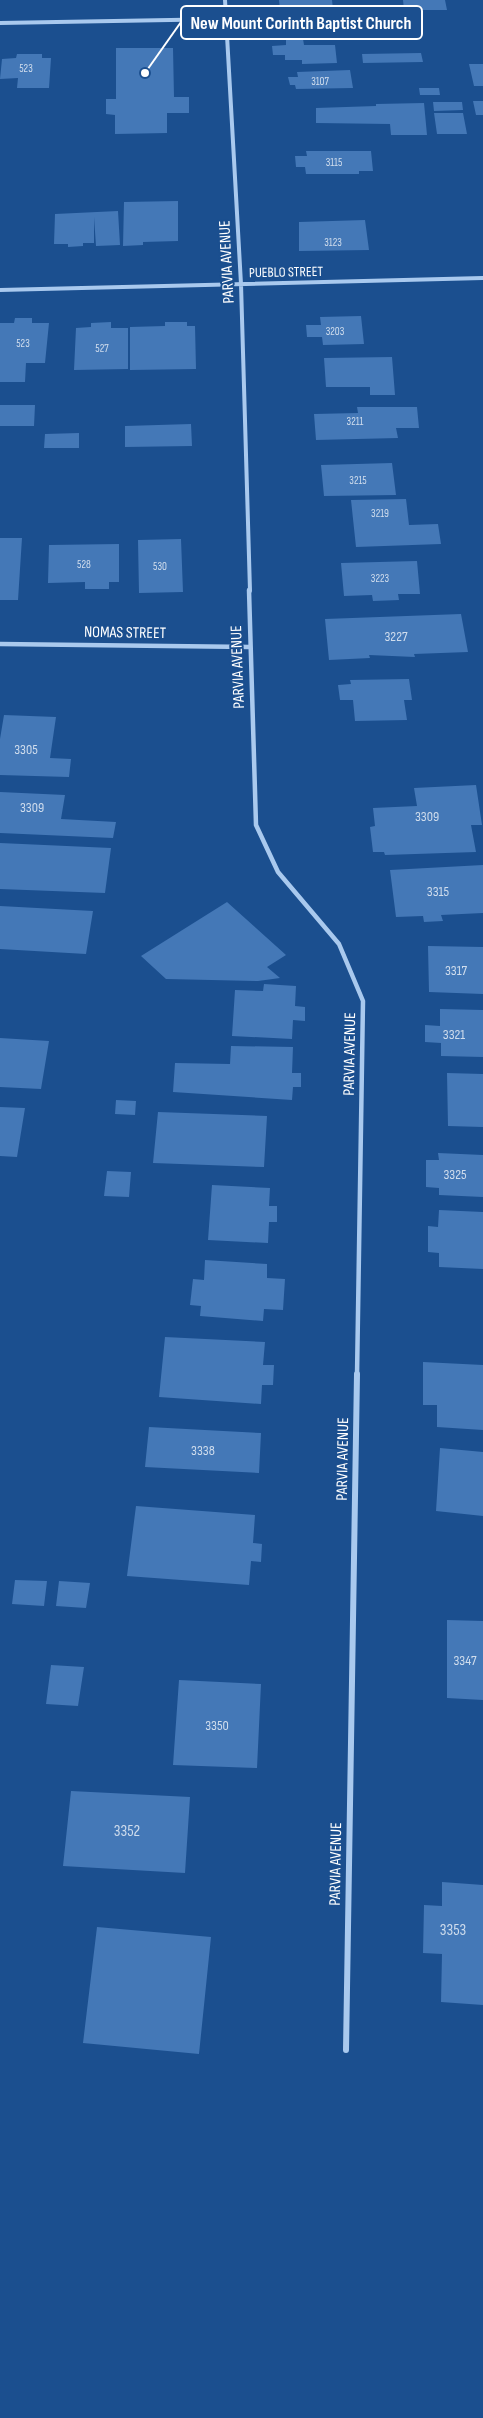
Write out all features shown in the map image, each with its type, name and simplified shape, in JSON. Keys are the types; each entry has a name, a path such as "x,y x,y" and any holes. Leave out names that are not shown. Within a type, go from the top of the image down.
{"street":[{"name":"PARVIA AVENUE","path":"225,0 241,284 256,825 278,872 339,944 363,1001 346,2050"},
{"path":"0,23 226,19"},
{"name":"PUEBLO STREET","path":"0,290 483,278"},
{"name":"NOMAS STREET","path":"0,644 250,647"}],"building":[{"path":"279,0 332,0 335,28 282,29"},
{"path":"403,0 445,0 447,10 404,10"},
{"path":"286,39 303,39 304,45 335,45 337,63 302,64 302,60 285,60 285,55 273,55 272,46 286,45"},
{"path":"116,48 173,48 174,97 189,97 189,113 167,113 167,133 115,134 115,115 106,114 106,99 116,99"},
{"path":"421,53 423,62 363,63 362,54"},
{"path":"17,54 42,54 42,58 51,58 49,88 17,88 18,78 0,79 2,59 16,58"},
{"path":"469,64 483,64 483,86 474,86"},
{"path":"350,70 353,88 296,89 295,85 290,85 288,77 298,77 297,72"},
{"path":"419,88 439,88 440,95 420,95"},
{"path":"473,101 483,101 483,115 476,115"},
{"path":"433,102 462,102 463,110 434,111"},
{"path":"424,103 427,135 391,135 390,124 316,123 316,108"},
{"path":"434,113 463,113 467,134 437,134"},
{"path":"306,151 371,151 373,171 359,171 359,174 306,174 305,167 296,167 295,156 307,156"},
{"path":"178,201 178,241 143,242 143,245 123,246 124,202"},
{"path":"118,211 120,245 96,246 94,217 94,243 83,243 83,246 68,247 68,244 54,244 55,214"},
{"path":"365,220 369,250 299,251 299,222"},
{"path":"361,316 364,344 323,345 322,337 307,337 306,325 321,325 320,317"},
{"path":"15,318 32,318 32,323 49,323 45,363 26,363 25,382 0,382 0,323 14,323"},
{"path":"111,322 111,328 128,328 128,369 74,370 76,328 91,327 91,323"},
{"path":"165,322 187,322 187,326 195,326 196,369 130,370 130,327 165,326"},
{"path":"392,357 395,395 370,395 370,387 326,387 324,358"},
{"path":"0,405 35,405 34,426 0,426"},
{"path":"357,407 417,407 419,428 396,428 398,438 316,440 314,414 358,413"},
{"path":"191,424 192,446 125,447 125,426"},
{"path":"79,433 79,448 44,448 45,434"},
{"path":"392,463 396,495 324,496 321,465"},
{"path":"406,499 409,525 438,524 441,544 356,547 351,500"},
{"path":"0,538 22,538 18,600 0,600"},
{"path":"181,539 183,592 139,593 138,540"},
{"path":"119,544 119,582 109,582 109,589 85,589 85,582 48,583 49,545"},
{"path":"417,561 420,594 398,594 399,600 373,601 372,595 344,596 341,563"},
{"path":"461,614 468,652 414,654 415,657 369,655 370,658 329,660 325,619"},
{"path":"409,679 412,700 404,700 407,720 355,721 353,700 340,700 338,685 351,684 350,680"},
{"path":"4,715 56,717 50,758 71,759 69,777 0,775 0,739"},
{"path":"476,785 482,825 471,825 476,852 385,855 384,852 373,852 370,827 375,826 373,808 417,806 414,788"},
{"path":"0,792 65,795 61,819 116,822 113,838 0,833"},
{"path":"0,843 111,848 105,893 0,889"},
{"path":"483,865 483,913 441,915 443,921 424,922 423,916 396,917 390,870"},
{"path":"227,902 286,955 267,967 280,978 258,981 166,979 141,956"},
{"path":"0,906 93,911 86,954 0,949"},
{"path":"428,946 483,947 483,994 429,992"},
{"path":"264,984 296,986 295,1006 305,1007 305,1021 293,1020 292,1039 232,1036 235,990 263,991"},
{"path":"440,1009 483,1010 483,1057 441,1056 441,1043 425,1042 425,1025 440,1026"},
{"path":"0,1038 49,1041 41,1089 0,1087"},
{"path":"231,1046 293,1047 292,1073 301,1073 301,1087 293,1087 292,1100 173,1092 175,1063 230,1064"},
{"path":"447,1073 483,1074 483,1127 448,1126"},
{"path":"116,1100 136,1101 135,1115 115,1114"},
{"path":"0,1107 25,1108 17,1157 0,1156"},
{"path":"158,1112 267,1116 264,1167 153,1163"},
{"path":"438,1153 483,1155 483,1197 439,1195 439,1188 426,1187 426,1160 439,1160"},
{"path":"107,1171 131,1172 129,1197 104,1196"},
{"path":"212,1185 270,1188 269,1206 277,1206 277,1222 269,1222 268,1243 208,1240"},
{"path":"439,1210 483,1212 483,1269 439,1267 439,1253 428,1252 428,1226 438,1227"},
{"path":"205,1260 267,1264 267,1278 285,1279 283,1310 264,1309 263,1321 200,1316 201,1306 190,1305 193,1279 204,1280"},
{"path":"165,1337 265,1342 263,1365 274,1365 273,1385 262,1385 261,1404 159,1397"},
{"path":"423,1362 483,1365 483,1430 437,1427 437,1405 423,1405"},
{"path":"149,1427 261,1433 259,1473 145,1467"},
{"path":"440,1448 483,1452 483,1516 436,1511"},
{"path":"136,1506 255,1515 253,1543 262,1544 261,1562 251,1561 249,1585 127,1576"},
{"path":"15,1580 47,1581 44,1606 12,1604"},
{"path":"59,1581 90,1583 86,1608 56,1606"},
{"path":"447,1620 483,1621 483,1700 447,1698"},
{"path":"51,1665 84,1667 78,1706 46,1704"},
{"path":"179,1680 261,1684 257,1768 173,1765"},
{"path":"71,1791 190,1797 185,1873 63,1866"},
{"path":"442,1882 483,1885 483,2005 441,2002 442,1954 423,1953 424,1905 442,1906"},
{"path":"97,1927 211,1937 199,2054 83,2043"}],"place":[{"name":"New Mount Corinth Baptist Church","path":"145,73"}]}
